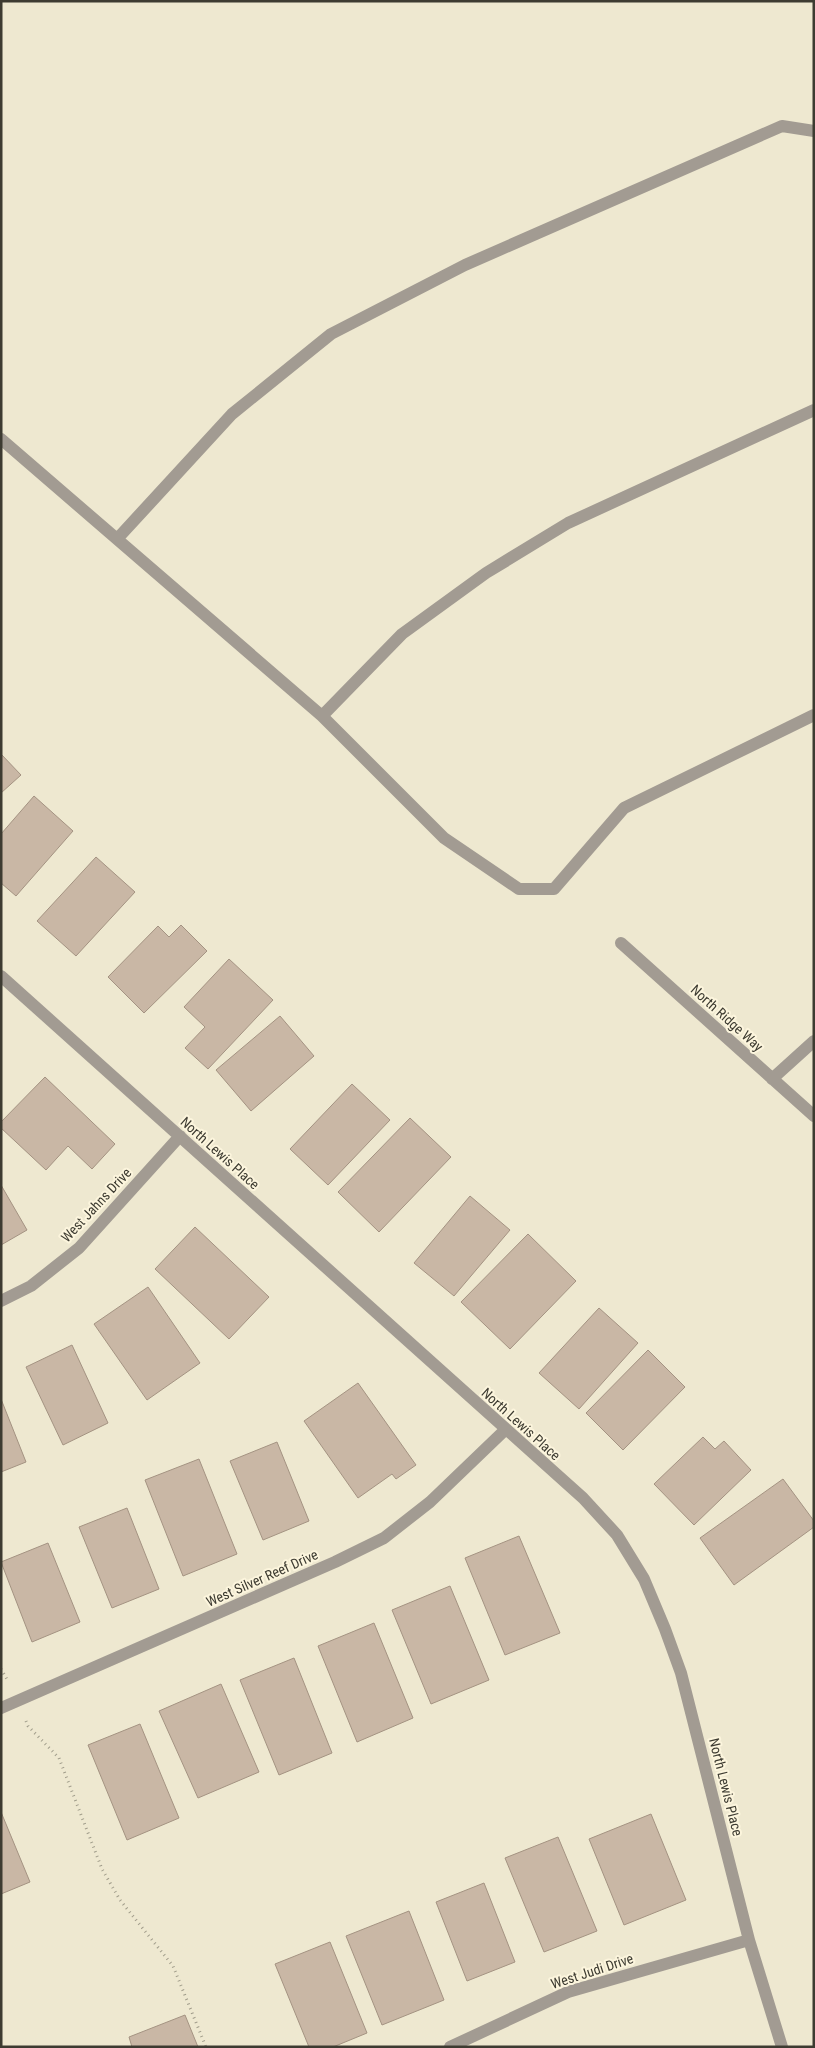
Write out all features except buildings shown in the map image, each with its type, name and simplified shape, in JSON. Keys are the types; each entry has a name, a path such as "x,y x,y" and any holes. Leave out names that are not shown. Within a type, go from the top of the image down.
{"street":[{"path":"118,538 232,414 330,334 465,265 782,126 814,131"},
{"path":"322,716 402,634 486,573 568,523 814,410"},
{"path":"1,439 322,716 444,838 519,889 554,889 624,808 814,715"},
{"name":"North Ridge Way","path":"621,943 814,1116"},
{"name":"North Lewis Place","path":"1,976 583,1498 617,1535 644,1579 681,1673 749,1940 782,2047"},
{"path":"772,1079 814,1041"},
{"name":"West Jahns Drive","path":"1,1301 31,1286 80,1248 180,1136"},
{"name":"West Silver Reef Drive","path":"1,1708 335,1562 384,1538 430,1502 505,1430"},
{"name":"West Judi Drive","path":"450,2047 568,1992 749,1940"}],"path":[{"path":"1,1669 28,1726 58,1758 102,1869 120,1900 173,1966 206,2047"}]}
